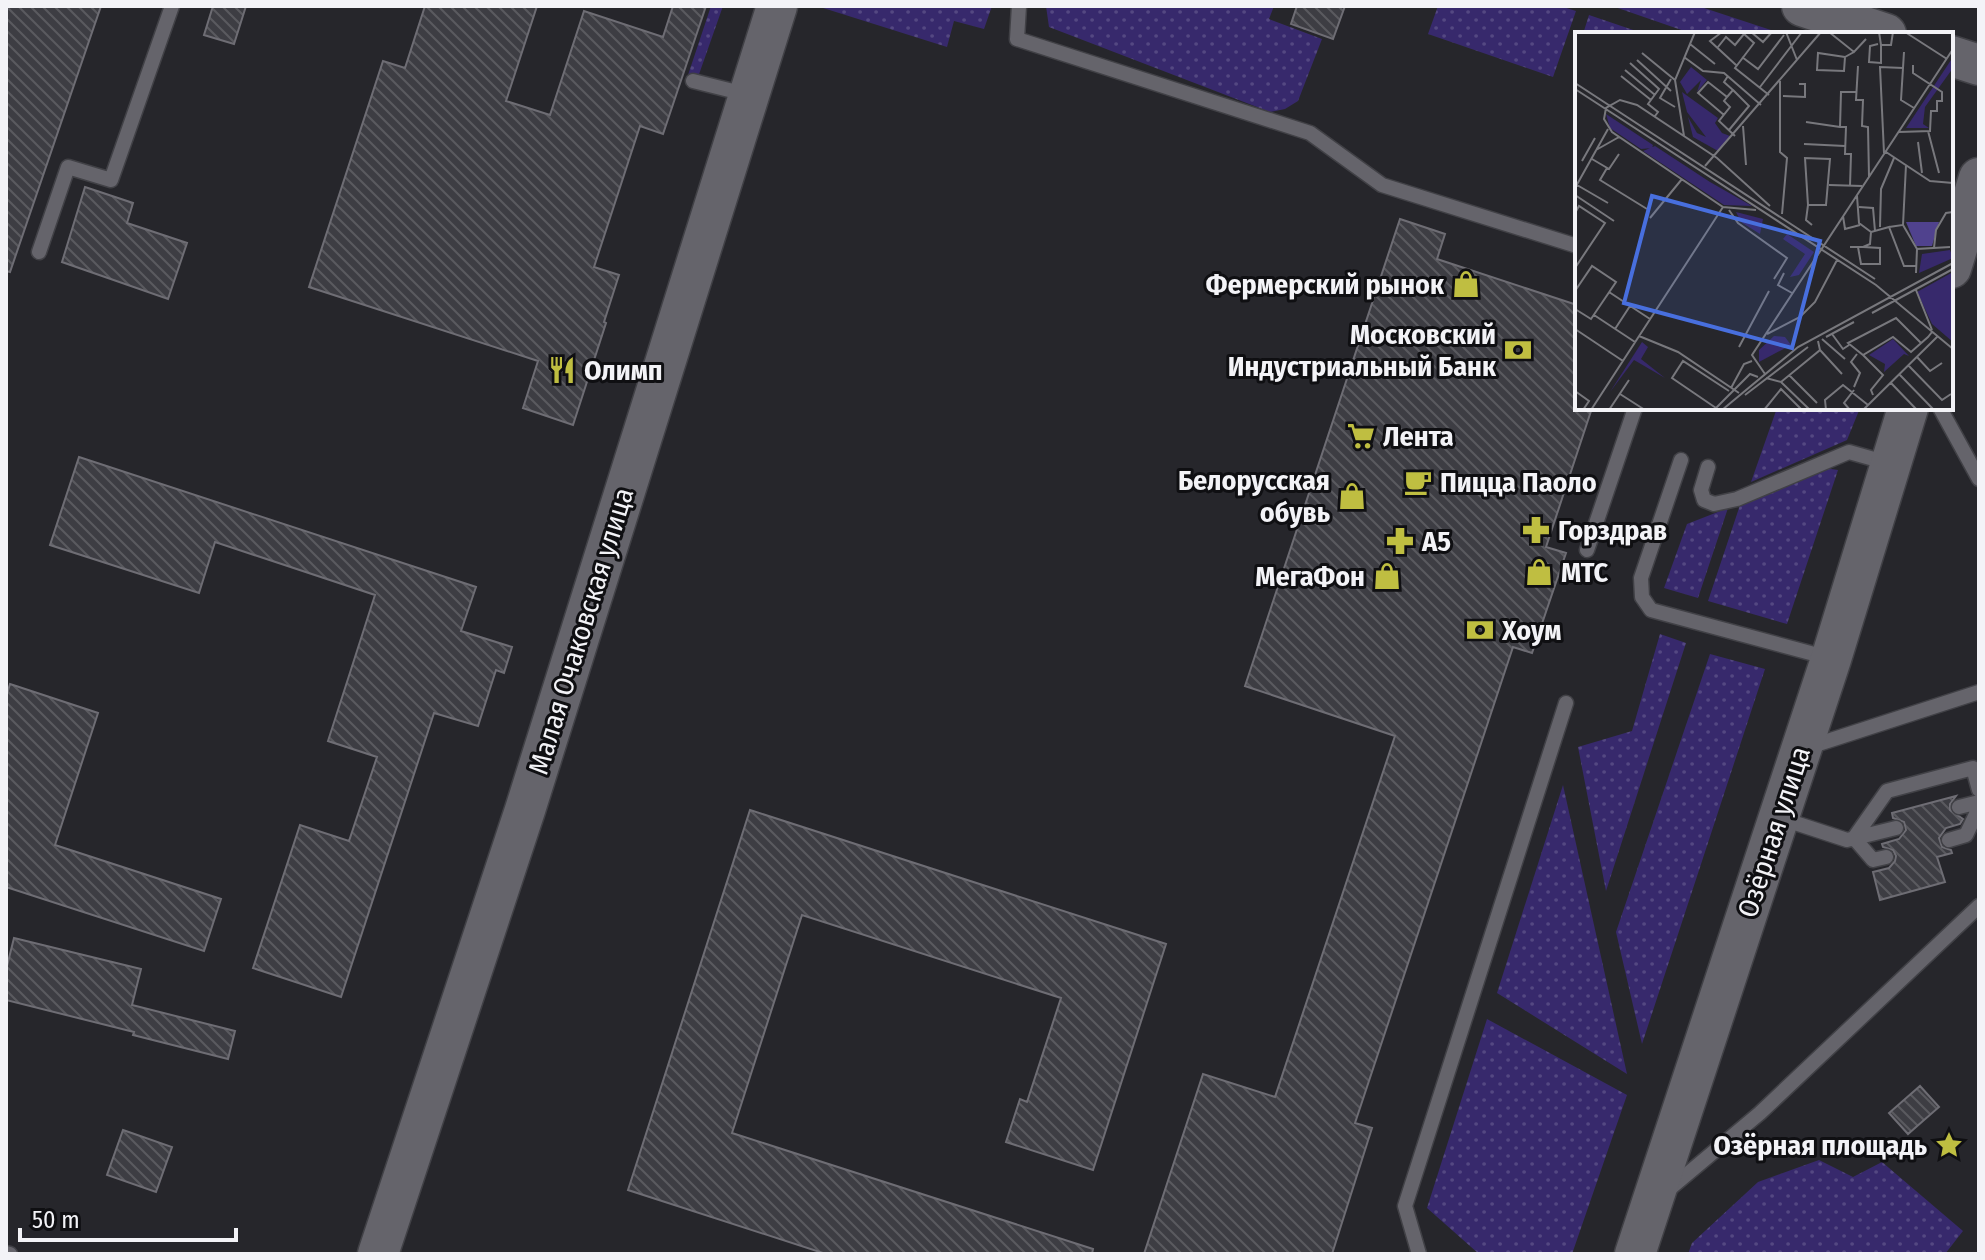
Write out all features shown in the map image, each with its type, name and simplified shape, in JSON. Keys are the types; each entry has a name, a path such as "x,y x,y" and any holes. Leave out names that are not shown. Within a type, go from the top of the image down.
{"street":[{"name":"Малая Очаковская улица","path":"378,1254 525,810 777,6"},
{"path":"1802,6 1880,32"},
{"path":"1953,57 1979,65"},
{"path":"1953,262 1979,178"},
{"name":"Озёрная улица","path":"1635,1254 1831,659 1907,410"}],"lane":[{"path":"39,252 68,167 111,180 172,6"},
{"path":"1019,6 1017,39 1310,133 1382,185 1575,245"},
{"path":"693,81 749,95"},
{"path":"1587,550 1634,410"},
{"path":"1941,410 1979,479"},
{"path":"1708,467 1701,490 1704,500 1714,504 1737,499 1849,452 1892,464"},
{"path":"1681,460 1641,578 1642,597 1651,610 1831,659"},
{"path":"1801,749 1979,692"},
{"path":"1419,1254 1405,1206 1566,703"},
{"path":"1854,838 1887,791 1973,768 1979,790"},
{"path":"1949,840 1966,835 1979,805 1959,807"},
{"path":"1778,818 1847,840 1896,828"},
{"path":"1854,838 1873,860 1886,857"},
{"path":"1651,1204 1760,1113 1979,906"}],"shaded area":[{"path":"711,6 723,6 697,80 687,78"},
{"path":"992,6 984,29 954,21 947,47 820,7"},
{"path":"1046,6 1274,6 1269,19 1322,39 1298,101 1285,109 1270,112 1049,27"},
{"path":"1438,6 1560,6 1576,11 1553,77 1428,34"},
{"path":"1612,6 1698,6 1777,32 1687,32"},
{"path":"1589,15 1639,32 1584,32"},
{"path":"1776,410 1859,410 1847,440 1751,482"},
{"path":"1824,468 1838,470 1787,624 1708,601 1741,502"},
{"path":"1728,508 1698,598 1664,588 1687,524"},
{"path":"1660,634 1686,643 1606,891 1578,747 1632,731"},
{"path":"1710,654 1765,669 1642,1044 1616,932"},
{"path":"1563,785 1627,1074 1497,993"},
{"path":"1487,1019 1627,1095 1572,1254 1479,1254 1427,1208"},
{"path":"1819,1160 1853,1177 1882,1162 1963,1231 1945,1254 1688,1254 1692,1243 1758,1182"}],"building":[{"path":"6,6 101,6 10,272 6,271"},
{"path":"213,6 246,6 234,44 204,35"},
{"path":"425,6 537,6 506,101 550,115 584,11 663,37 673,6 706,6 663,134 640,126 594,267 619,275 573,425 523,408 538,361 309,287 383,61 405,68"},
{"path":"1297,6 1345,6 1333,39 1291,24"},
{"path":"85,187 133,203 127,223 187,243 168,299 62,262"},
{"path":"1400,219 1445,234 1437,259 1575,304 1575,410 1591,410 1546,547 1566,553 1532,653 1513,647 1355,1123 1372,1128 1332,1254 1144,1254 1203,1074 1275,1097 1395,736 1245,686"},
{"path":"79,457 476,587 461,631 512,647 504,673 496,670 478,726 434,713 341,997 253,968 300,825 349,841 377,757 328,741 375,595 215,542 199,593 50,545"},
{"path":"10,684 98,713 55,845 221,899 204,951 6,887 6,697"},
{"path":"1956,796 1950,810 1963,819 1960,824 1946,828 1939,838 1942,847 1952,853 1937,857 1945,882 1880,900 1873,872 1889,868 1896,856 1893,850 1882,844 1899,839 1906,830 1904,822 1893,818 1892,813"},
{"path":"750,810 1166,944 1093,1170 1006,1142 1020,1099 1027,1102 1061,998 802,915 732,1133 1093,1249 1092,1254 826,1254 628,1190"},
{"path":"14,938 141,969 132,1005 235,1031 228,1059 6,1000 6,970"},
{"path":"1920,1086 1939,1107 1908,1134 1889,1113"},
{"path":"123,1130 172,1147 156,1192 107,1175"}],"place":[{"name":"Фермерский рынок","path":"1466,284"},
{"name":"Московский Индустриальный Банк","path":"1518,350"},
{"name":"Олимп","path":"562,370"},
{"name":"Лента","path":"1361,436"},
{"name":"Пицца Паоло","path":"1418,482"},
{"name":"Белорусская обувь","path":"1352,496"},
{"name":"Горздрав","path":"1536,530"},
{"name":"А5","path":"1400,541"},
{"name":"МТС","path":"1539,572"},
{"name":"МегаФон","path":"1387,576"},
{"name":"Хоум","path":"1480,630"},
{"name":"Озёрная площадь","path":"1949,1145"}]}
